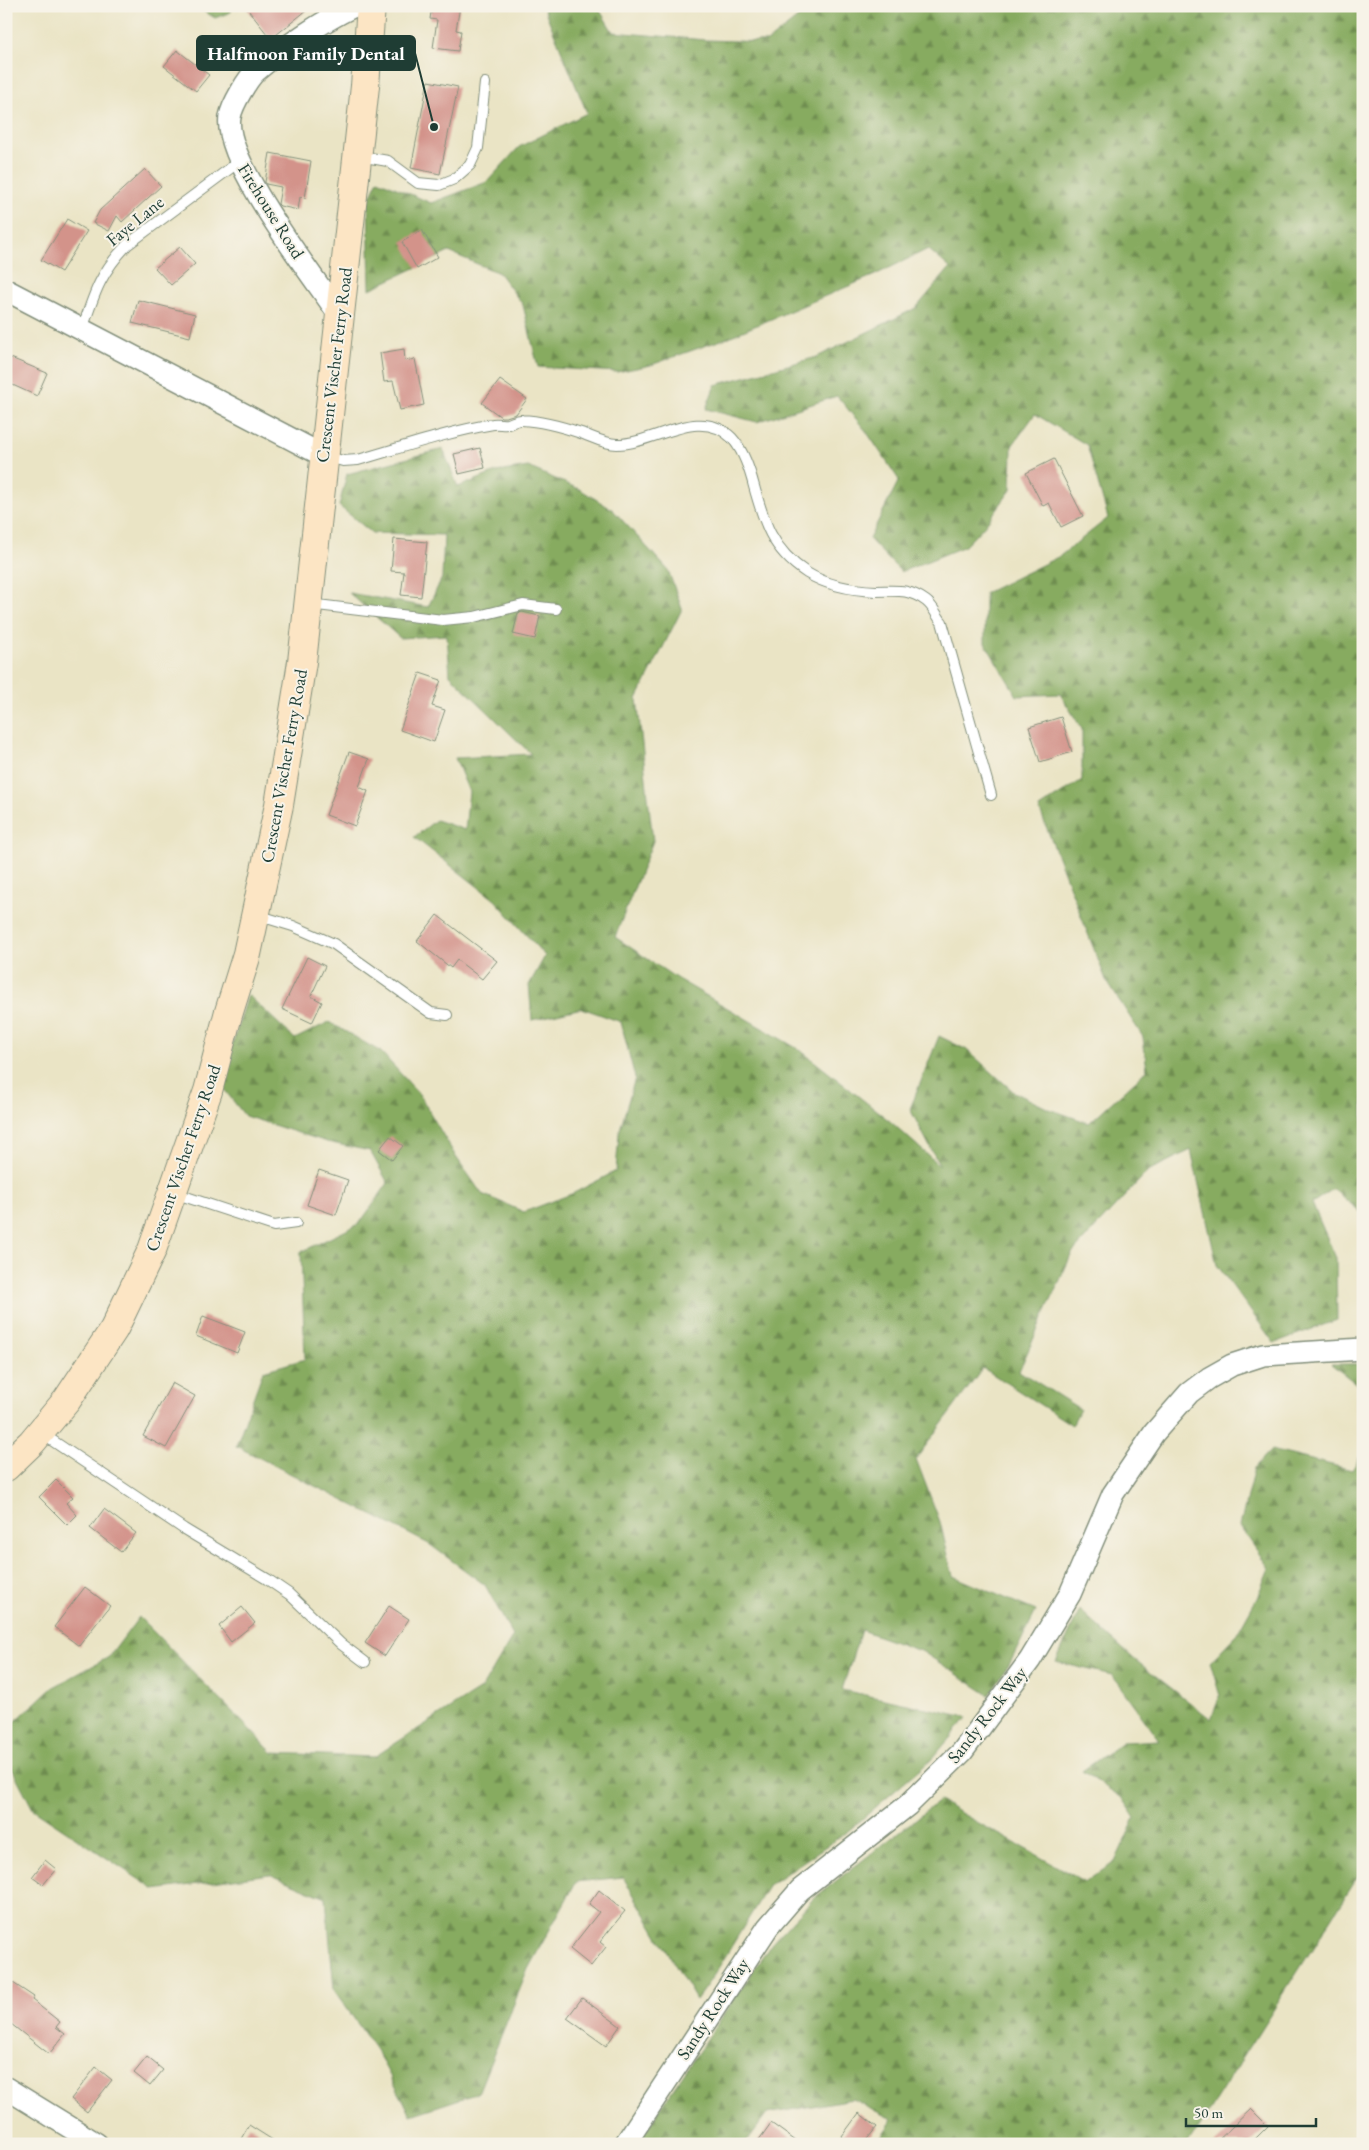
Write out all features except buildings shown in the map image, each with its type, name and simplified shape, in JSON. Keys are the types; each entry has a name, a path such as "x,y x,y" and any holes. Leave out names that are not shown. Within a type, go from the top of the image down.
{"main road":[{"name":"Crescent Vischer Ferry Road","path":"6,1466 40,1432 67,1400 114,1330 152,1250 208,1091 228,1015 248,954 279,805 302,662 358,156 372,6"}],"street":[{"name":"Firehouse Road","path":"340,316 256,192 240,161 231,136 230,117 235,103 255,72 306,35 354,6"},
{"path":"6,290 324,456"},
{"name":"Sandy Rock Way","path":"625,2144 768,1927 800,1890 908,1805 962,1752 1030,1660 1070,1594 1113,1494 1154,1434 1190,1393 1209,1378 1232,1365 1263,1355 1363,1349"},
{"path":"6,2088 97,2144"}],"lane":[{"path":"358,156 388,161 418,183 439,185 454,179 470,165 478,148 485,83"},
{"name":"Faye Lane","path":"82,330 97,285 113,260 127,245 240,161"},
{"path":"324,456 343,461 358,460 469,429 495,424 508,424 520,420 561,427 617,444 638,441 681,427 700,425 716,427 732,438 739,448 750,473 767,529 776,546 791,561 824,582 838,587 876,591 901,590 920,598 930,605 942,622 991,795"},
{"path":"308,604 443,620 474,617 522,605 556,609"},
{"path":"256,915 293,926 334,944 431,1013 447,1015"},
{"path":"172,1192 274,1226 296,1224"},
{"path":"40,1432 184,1529 268,1579 289,1594 351,1653 365,1662"}],"green space":[{"path":"195,6 231,6 231,12 215,18"},
{"path":"543,6 597,6 613,32 706,40 767,42 813,6 1363,6 1363,1214 1333,1189 1312,1203 1336,1258 1337,1320 1274,1343 1217,1265 1191,1150 1148,1171 1072,1253 1019,1371 1080,1409 1072,1425 983,1368 916,1459 940,1522 953,1576 1036,1611 1009,1665 989,1695 923,1652 861,1630 842,1690 968,1717 931,1760 848,1831 769,1885 714,1975 696,2000 623,1877 576,1882 528,1969 478,2093 411,2115 376,2050 334,1990 326,1898 269,1874 155,1890 33,1809 6,1757 6,1730 50,1689 109,1657 139,1617 273,1753 374,1757 482,1688 513,1636 485,1585 429,1544 236,1446 263,1371 305,1359 301,1252 359,1224 388,1183 370,1151 327,1142 245,1116 220,1084 248,995 295,1039 329,1022 381,1052 419,1094 456,1157 482,1194 524,1212 574,1193 616,1171 619,1133 635,1078 621,1022 582,1008 532,1020 529,985 545,956 495,900 414,837 436,820 465,830 469,792 455,758 531,754 450,675 447,635 400,638 349,593 428,607 442,578 444,535 372,533 339,506 347,474 443,449 458,487 496,472 528,467 581,490 613,510 668,570 682,609 637,699 653,841 615,937 676,978 800,1050 891,1122 940,1166 910,1109 939,1036 967,1050 1014,1092 1049,1109 1089,1123 1147,1070 1143,1037 1106,980 1039,808 1082,780 1082,729 1060,694 1017,696 985,643 985,593 1060,556 1108,518 1087,445 1035,414 1012,446 1011,490 985,525 965,546 901,572 869,539 899,480 866,431 837,396 757,422 706,409 715,385 817,357 916,308 950,268 928,249 875,275 724,339 651,365 617,372 538,367 523,305 499,273 449,252 370,289 368,201 378,180 431,203 487,182 519,147 587,113"},
{"path":"1331,1364 1363,1364 1363,1389"},
{"path":"1271,1450 1352,1470 1363,1452 1363,1869 1188,2144 876,2144 893,2119 852,2099 767,2114 745,2144 639,2144 655,2116 772,1943 814,1898 939,1801 1085,1882 1115,1862 1135,1818 1121,1797 1082,1771 1123,1742 1159,1740 1112,1675 1056,1662 1080,1610 1134,1659 1211,1719 1220,1696 1210,1662 1237,1634 1257,1598 1269,1568 1240,1526 1254,1468"}],"place":[{"name":"Halfmoon Family Dental","path":"434,127"}]}
